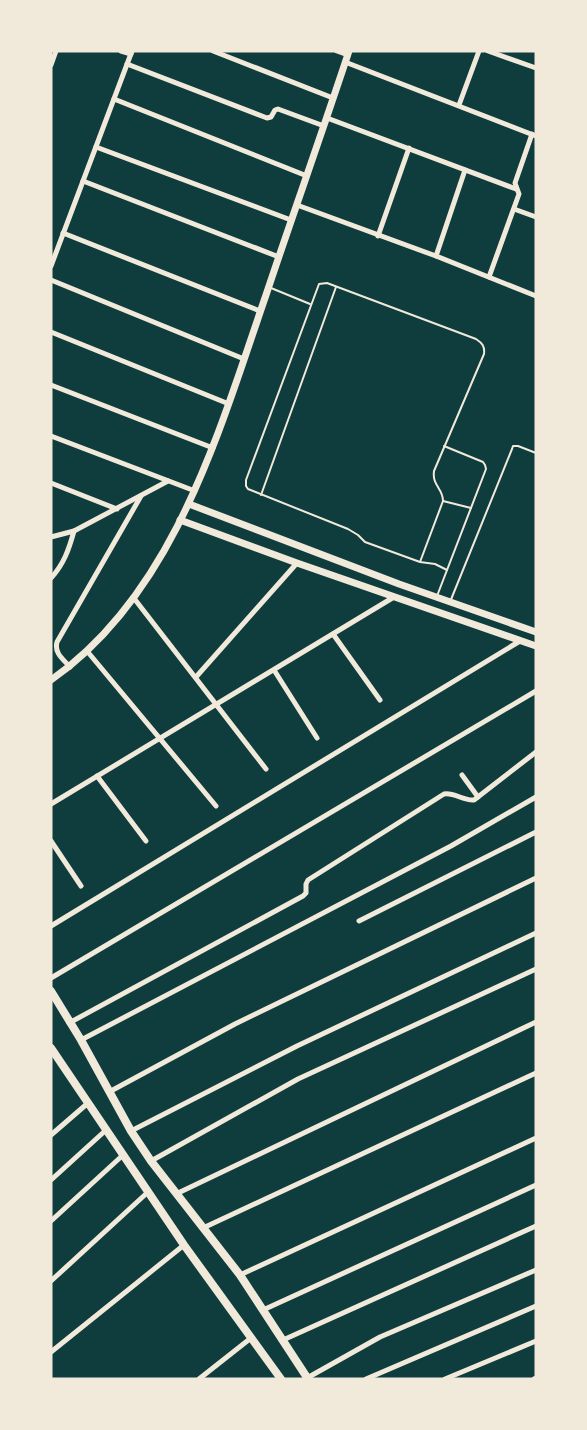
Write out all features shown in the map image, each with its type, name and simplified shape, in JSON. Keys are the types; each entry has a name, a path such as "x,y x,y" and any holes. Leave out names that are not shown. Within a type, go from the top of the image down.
{"main road":[{"path":"51,680 70,667 118,617 159,558 189,504 229,404 347,56"},
{"path":"189,504 436,597 536,631"},
{"path":"180,520 536,646"},
{"path":"51,991 54,1002 81,1040 131,1131 151,1161 240,1275 307,1378"},
{"path":"51,1048 184,1245 280,1379"}],"street":[{"path":"51,64 56,51"},
{"path":"51,266 132,53 121,51"},
{"path":"213,51 333,98"},
{"path":"337,51 459,105 534,135 515,183 519,194 489,277"},
{"path":"459,105 479,51"},
{"path":"488,51 536,69"},
{"path":"127,64 267,118 278,109 324,126"},
{"path":"114,99 307,176"},
{"path":"327,118 516,189"},
{"path":"96,147 291,220"},
{"path":"378,236 409,148"},
{"path":"435,256 465,170"},
{"path":"83,181 279,257"},
{"path":"297,205 536,296"},
{"path":"514,209 536,217"},
{"path":"63,233 260,310"},
{"path":"51,280 244,359"},
{"path":"51,332 229,404"},
{"path":"51,385 213,448"},
{"path":"51,436 195,491"},
{"path":"51,537 74,531 168,481"},
{"path":"51,483 117,508"},
{"path":"70,667 58,654 57,642 141,496"},
{"path":"51,578 62,565 74,531"},
{"path":"196,677 297,563"},
{"path":"133,597 266,768"},
{"path":"51,804 394,597"},
{"path":"333,634 380,700"},
{"path":"51,926 520,641"},
{"path":"87,651 216,806"},
{"path":"274,670 317,738"},
{"path":"51,978 536,691"},
{"path":"69,1023 303,896 306,893 308,880 444,794 471,800 478,797 536,752"},
{"path":"462,775 478,797"},
{"path":"98,776 146,841"},
{"path":"81,1040 451,846 536,797"},
{"path":"359,921 536,832"},
{"path":"51,841 81,886"},
{"path":"109,1092 235,1024 536,878"},
{"path":"131,1131 297,1046 536,933"},
{"path":"151,1161 298,1079 536,969"},
{"path":"176,1194 536,1022"},
{"path":"203,1228 536,1073"},
{"path":"51,1135 88,1103"},
{"path":"51,1180 106,1130"},
{"path":"240,1275 536,1138"},
{"path":"51,1221 123,1155"},
{"path":"263,1310 536,1185"},
{"path":"51,1281 148,1192"},
{"path":"283,1340 536,1226"},
{"path":"51,1352 184,1245"},
{"path":"307,1378 380,1337 536,1270"},
{"path":"366,1379 536,1306"},
{"path":"199,1379 251,1338"},
{"path":"445,1379 536,1341"}],"lane":[{"path":"420,562 443,501 441,492 434,483 434,471 484,354 482,342 327,283 319,284 245,483 248,489 261,495 348,529 365,542 420,562 435,564 447,570"},
{"path":"268,287 310,304"},
{"path":"261,495 336,287"},
{"path":"436,597 485,473 483,462 444,446"},
{"path":"450,602 513,446 536,453"},
{"path":"443,501 471,508"}]}
